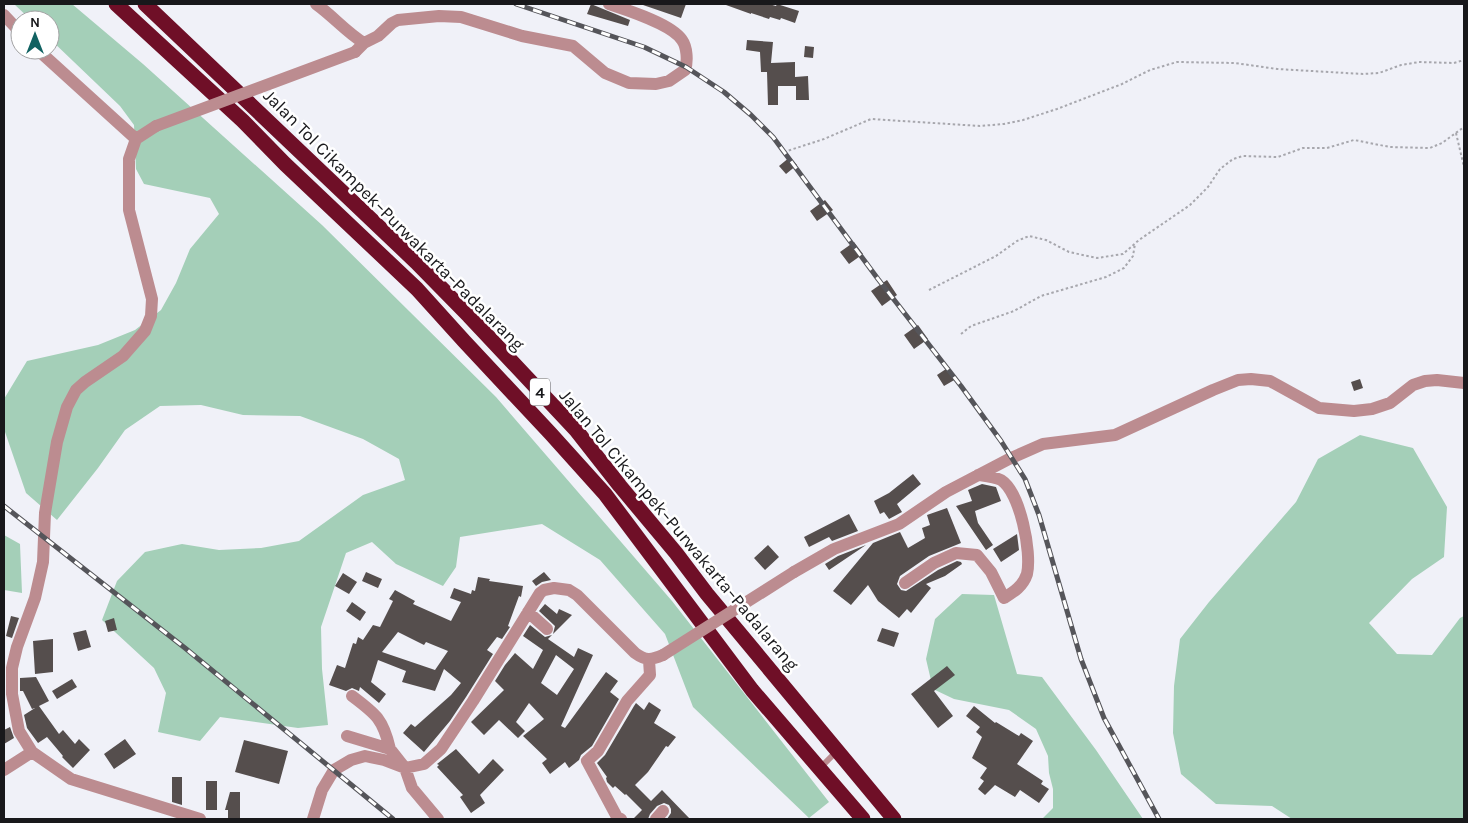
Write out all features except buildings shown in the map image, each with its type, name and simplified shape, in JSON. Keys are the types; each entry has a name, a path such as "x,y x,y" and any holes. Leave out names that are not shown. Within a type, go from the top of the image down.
{"highway":[{"name":"Jalan Tol Cikampek–Purwakarta–Padalarang","path":"116,4 236,114 285,164 417,289 551,434 605,494 752,690 863,819"},
{"name":"Jalan Tol Cikampek–Purwakarta–Padalarang","path":"145,4 416,262 576,430 707,594 894,819"}],"street":[{"path":"316,4 351,35 360,48"},
{"path":"200,819 71,779 32,752 18,731 12,694 12,668 17,647 36,598 43,562 45,513 57,442 67,407 76,390 123,356 145,332 151,316 152,299 129,210 129,159 136,139 156,126 360,48 398,20 439,16 461,17 522,36 573,46 606,73 629,83 656,84 669,81 685,70 686,49 683,40 645,16 609,4"},
{"path":"49,60 136,139"},
{"path":"313,819 322,790 334,770 351,760 365,756 384,760 405,768 424,764 441,749 544,590 554,588 569,590 584,602 635,653 649,660 663,655 794,572 834,549 899,524 946,492 1009,458 1043,444 1115,435 1238,380 1270,381 1319,408 1354,411 1372,409 1390,403 1413,385 1437,380 1464,383"},
{"path":"905,583 934,563 956,553 962,553 977,555 984,561 1004,598 1019,589 1027,574 1028,546 1017,504 1010,488 1000,479 978,475"},
{"path":"528,612 547,629"},
{"path":"617,818 587,761 598,751 627,701 650,675 649,660"},
{"path":"352,696 374,713 381,722 390,749 405,768 412,788 438,819"},
{"path":"347,736 390,749"},
{"path":"4,770 32,752"}],"lane":[{"path":"820,768 838,750"}],"path":[{"path":"784,152 824,139 871,119 980,126 1023,120 1058,109 1122,84 1150,70 1177,62 1235,63 1277,69 1363,74 1379,73 1401,65 1419,62 1448,63 1464,60"},
{"path":"929,290 996,256 1017,241 1029,236 1046,240 1069,252 1097,258 1123,254 1190,205 1208,187 1220,169 1233,159 1243,156 1278,157 1287,152 1302,148 1327,148 1354,140 1390,147 1430,148 1442,143 1464,128"},
{"path":"1456,133 1464,167"},
{"path":"961,334 970,326 1014,311 1041,296 1106,277 1124,268 1133,256 1135,244"}],"green space":[{"path":"14,4 72,4 143,64 322,225 496,397 672,601 829,802 809,818 693,707 665,634 600,560 542,524 460,537 456,567 443,586 396,564 372,542 346,553 321,627 322,669 328,725 298,728 220,717 200,741 158,732 166,693 154,668 102,620 117,581 145,552 182,544 219,550 261,548 299,541 363,495 405,480 399,459 363,439 300,416 243,415 201,405 160,406 125,430 57,520 26,493 4,429 4,399 27,361 98,345 135,330 161,310 176,283 190,249 219,214 210,198 144,184 136,169 134,125 120,106 60,49 60,10 20,10"},
{"path":"1360,435 1413,448 1447,507 1444,557 1412,579 1369,623 1397,654 1432,655 1460,618 1464,616 1464,819 1292,819 1272,806 1216,804 1181,774 1173,733 1174,686 1180,639 1209,602 1296,502 1318,459"},
{"path":"4,535 20,544 22,593 4,590"},
{"path":"962,594 994,595 1017,674 1042,677 1096,750 1143,819 1042,819 1053,808 1053,789 1049,773 1048,756 1036,729 1009,710 954,699 933,689 926,659 935,619"}],"railway":[{"path":"516,4 644,47 686,67 724,92 773,137 878,279 961,386 1001,441 1025,479 1039,515 1081,659 1104,718 1159,819"},
{"path":"4,506 185,648 393,819"}]}
